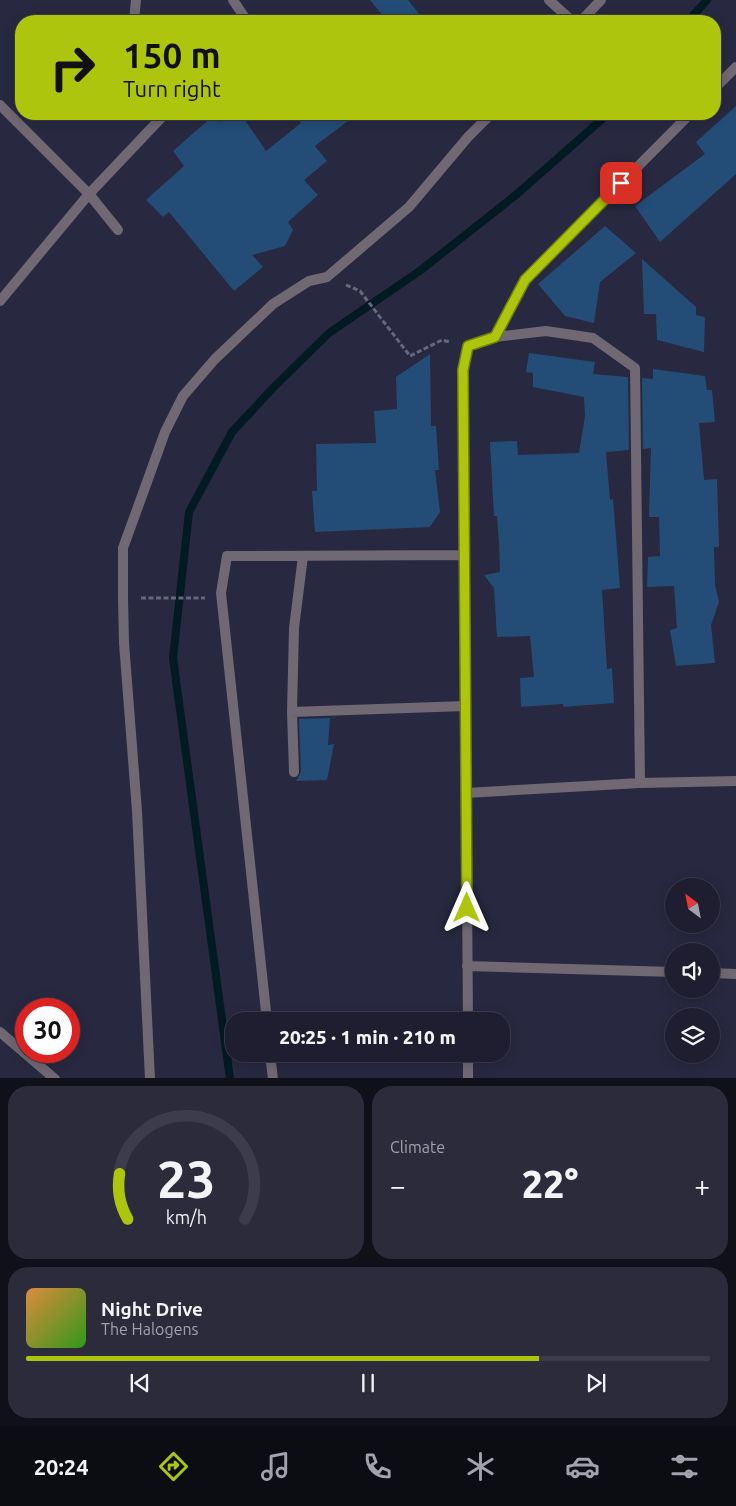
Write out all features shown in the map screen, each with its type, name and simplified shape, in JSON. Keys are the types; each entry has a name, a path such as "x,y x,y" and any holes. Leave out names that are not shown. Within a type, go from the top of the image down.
{"street":[{"path":"135,15 136,0"},
{"path":"233,0 244,15"},
{"path":"549,0 565,15"},
{"path":"587,15 601,0"},
{"path":"721,82 736,67"},
{"path":"0,105 88,194 118,230"},
{"path":"0,301 88,194 157,120"},
{"path":"150,1078 137,811 124,643 123,548 165,432 183,396 215,359 273,304 309,281 327,277 410,207 468,137 485,120"},
{"path":"495,337 525,280 684,120"},
{"path":"468,1012 463,370 468,346 495,337 546,331 593,338 635,368 640,783"},
{"path":"265,1012 220,593 228,556 464,555"},
{"path":"294,772 292,712 294,628 303,556"},
{"path":"292,712 465,706"},
{"path":"466,792 640,783 736,781"},
{"path":"467,966 665,972"},
{"path":"720,973 736,974"},
{"path":"0,1032 55,1078"},
{"path":"271,1062 273,1078"},
{"path":"468,1062 468,1078"}],"path":[{"path":"360,291 410,356 442,340 468,346"},
{"path":"160,599 204,599"}],"building":[{"path":"370,0 408,0 420,15 382,15"},
{"path":"736,106 736,174 660,242 635,206 705,154 696,142"},
{"path":"208,120 218,120 220,122 224,120 245,120 266,151 301,123 299,120 349,120 315,146 327,161 304,180 318,195 288,222 293,230 285,246 252,255 263,267 234,291 169,212 163,217 146,200 184,166 173,151"},
{"path":"605,226 636,253 600,282 594,323 565,316 538,284"},
{"path":"642,259 696,307 696,315 705,317 704,352 657,340 656,314 644,314"},
{"path":"529,353 595,362 593,374 628,377 629,450 606,452 610,500 613,499 620,588 602,590 607,669 612,668 614,703 563,707 563,704 521,707 520,678 534,677 530,636 497,637 494,588 484,575 500,572 497,516 494,516 490,442 517,441 518,455 579,453 585,416 584,397 533,387 533,373 526,372"},
{"path":"430,354 431,426 436,426 439,470 435,470 440,512 430,527 315,532 312,491 317,491 316,444 376,443 374,411 397,409 396,377"},
{"path":"653,369 705,376 707,390 712,390 715,422 699,423 704,480 717,479 719,547 714,547 715,585 719,602 711,625 715,663 676,666 670,630 677,628 674,586 647,587 648,557 660,556 659,517 649,517 651,448 643,449 642,378 653,379"},
{"path":"330,718 328,745 334,744 327,780 296,781 301,772 299,719"}],"waterway":[{"path":"693,15 707,0"},
{"path":"230,1078 173,658 189,512 232,432 329,333 421,270 517,194 601,120"}],"route":[{"path":"467,908 463,370 468,346 495,337 525,280 621,183"}]}
